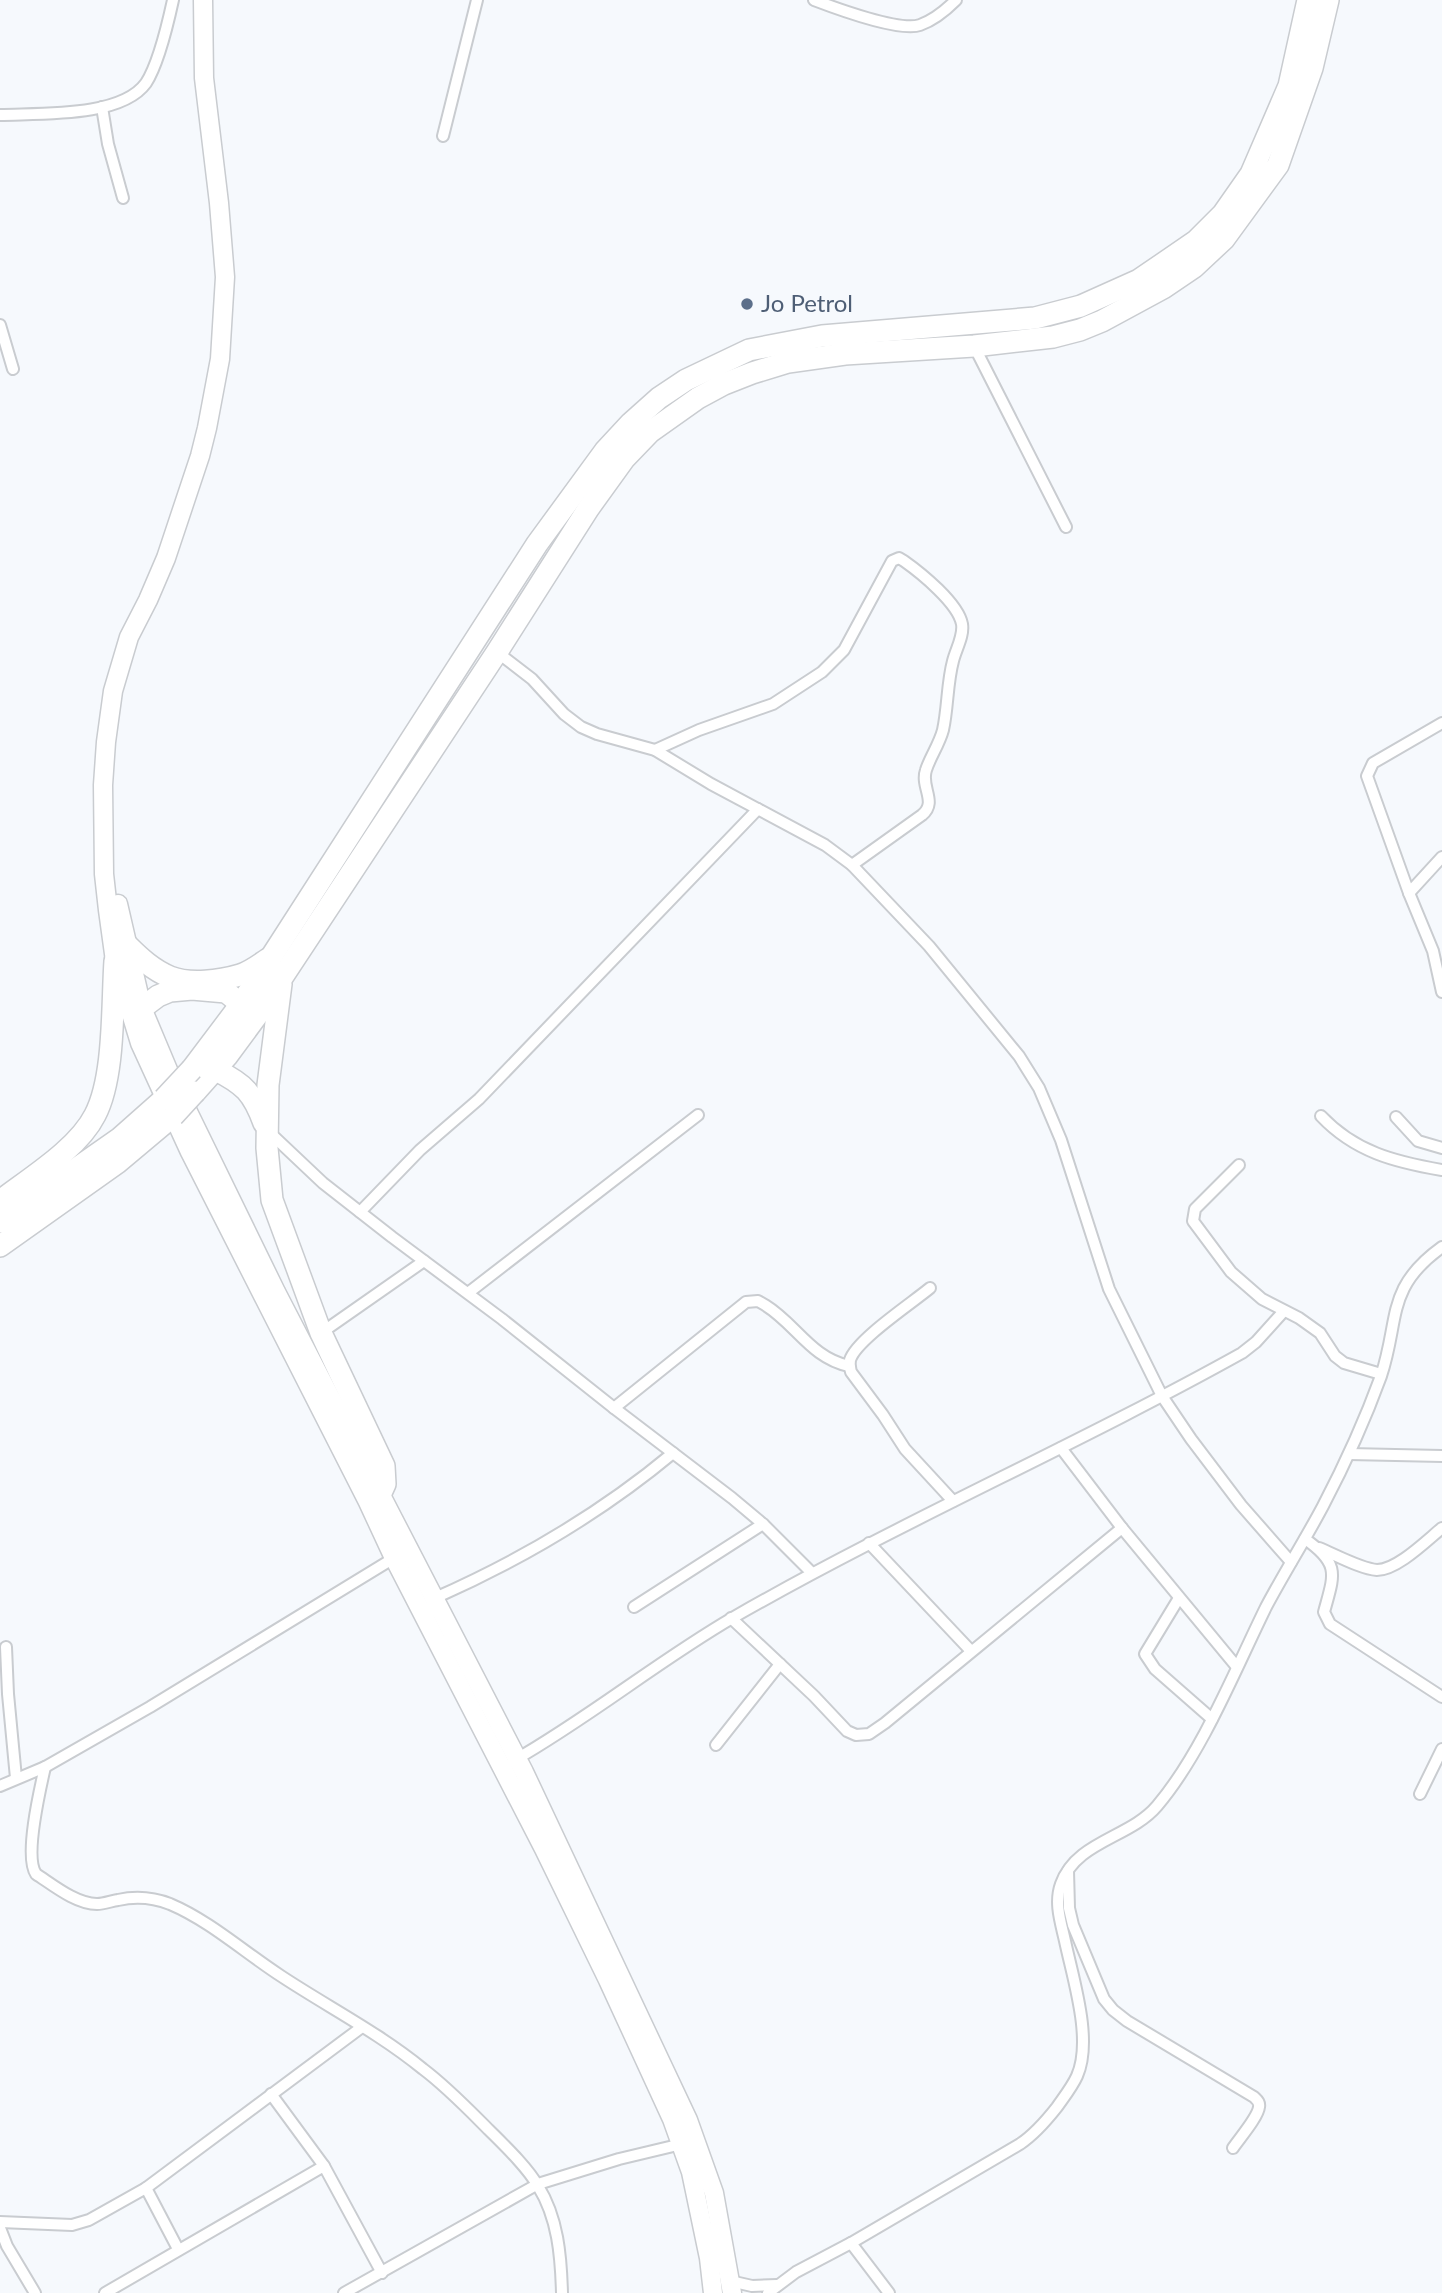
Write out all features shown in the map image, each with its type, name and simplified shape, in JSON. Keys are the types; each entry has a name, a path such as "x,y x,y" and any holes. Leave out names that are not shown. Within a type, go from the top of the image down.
{"highway":[{"path":"0,1246 117,1163 168,1107 192,1069 241,1004 537,544 605,451 631,423 659,398 686,380 750,350 822,336 1035,318 1062,313 1103,298 1139,280 1196,241 1223,214 1251,174 1289,86 1308,0"},
{"path":"0,1222 120,1138 195,1092 216,1070 258,1014 556,558 624,459 641,441 670,416 698,398 723,384 764,369 812,358 1054,337 1102,321 1163,288 1194,267 1224,239 1278,165 1312,68 1328,0"},
{"path":"537,544 556,558"},
{"path":"0,1201 71,1145 95,1116 103,1097 108,1066 121,953 143,961 173,978 193,981 242,975 272,956"},
{"path":"281,978 268,1085 268,1166 272,1200 321,1333 384,1466 386,1484 374,1499"},
{"path":"142,1008 170,991 192,989 226,992 241,1004"},
{"path":"216,1070 238,1081 247,1090 258,1106 268,1131"}],"main road":[{"path":"202,0 204,78 225,277 221,348 200,456 166,558 129,637 113,691 107,732 108,785 121,953 140,1043 190,1152 374,1499 435,1598 608,1980 714,2193 731,2287"},
{"path":"121,953 171,1077 374,1499 394,1558 509,1763"},
{"path":"689,2142 713,2293"}],"street":[{"path":"0,115 44,114 102,107 121,102 138,92 145,84 162,43 173,0"},
{"path":"443,136 477,0"},
{"path":"814,0 903,27 919,26 946,10 956,0"},
{"path":"102,107 108,144 123,198"},
{"path":"0,325 13,369"},
{"path":"974,346 1066,527"},
{"path":"655,750 699,730 773,704 809,682 844,650 892,561 899,558 955,609 961,620 962,632 953,664 942,734 924,774 929,808 852,865"},
{"path":"496,653 532,680 564,714 581,727 605,737 655,750 815,838 852,865 920,936 1019,1056 1035,1082 1061,1140 1109,1289 1162,1396 1241,1506 1291,1562"},
{"path":"1441,726 1373,764 1368,772 1370,785 1409,893 1433,950 1442,992"},
{"path":"360,1212 442,1130 479,1099 758,809"},
{"path":"1409,893 1442,857"},
{"path":"467,1293 698,1115"},
{"path":"1321,1116 1341,1136 1366,1150 1397,1161 1442,1170"},
{"path":"1396,1117 1418,1141 1442,1149"},
{"path":"268,1131 323,1183 715,1484 763,1524 812,1573"},
{"path":"1240,1165 1195,1209 1193,1221 1231,1272 1262,1299 1300,1318 1320,1333 1335,1356 1344,1363 1381,1374"},
{"path":"731,2287 772,2289 796,2272 851,2243 1020,2144 1037,2131 1071,2088 1083,2059 1084,2042 1057,1904 1061,1881 1087,1850 1147,1816 1184,1767 1349,1454 1381,1374 1400,1295 1422,1263 1442,1247"},
{"path":"321,1333 424,1261"},
{"path":"930,1288 862,1344 850,1360 849,1366 905,1449 953,1501"},
{"path":"614,1408 746,1302 758,1301 765,1305 823,1356 849,1366"},
{"path":"509,1763 564,1731 732,1618 812,1573 1061,1448 1242,1353 1256,1342 1284,1311"},
{"path":"1061,1448 1122,1528 1237,1667"},
{"path":"435,1598 488,1575 552,1539 673,1454"},
{"path":"1349,1454 1442,1456"},
{"path":"634,1606 763,1524"},
{"path":"732,1618 847,1731 853,1734 869,1734 1058,1583 1122,1528"},
{"path":"1305,1539 1315,1546 1377,1570 1400,1561 1442,1528"},
{"path":"869,1544 971,1651"},
{"path":"1315,1546 1333,1569 1334,1577 1324,1612 1326,1619 1442,1696"},
{"path":"0,1786 45,1767 222,1664 394,1558"},
{"path":"1179,1598 1145,1654 1155,1669 1212,1718"},
{"path":"6,1647 16,1778"},
{"path":"716,1745 780,1664"},
{"path":"1420,1794 1442,1749"},
{"path":"45,1767 35,1816 31,1860 36,1874 93,1904 142,1897 157,1899 182,1909 421,2067 503,2144 538,2184 556,2232 561,2260 562,2293"},
{"path":"1068,1871 1069,1908 1073,1925 1100,1989 1113,2010 1258,2102 1256,2114 1233,2148"},
{"path":"0,2222 72,2225 81,2223 146,2188 362,2027"},
{"path":"271,2094 324,2166 382,2273"},
{"path":"344,2293 538,2184 689,2142"},
{"path":"105,2293 324,2166"},
{"path":"146,2188 178,2249"},
{"path":"0,2228 4,2248 35,2293"},
{"path":"851,2243 889,2293"}],"place":[{"name":"Jo Petrol","path":"747,304"}]}
